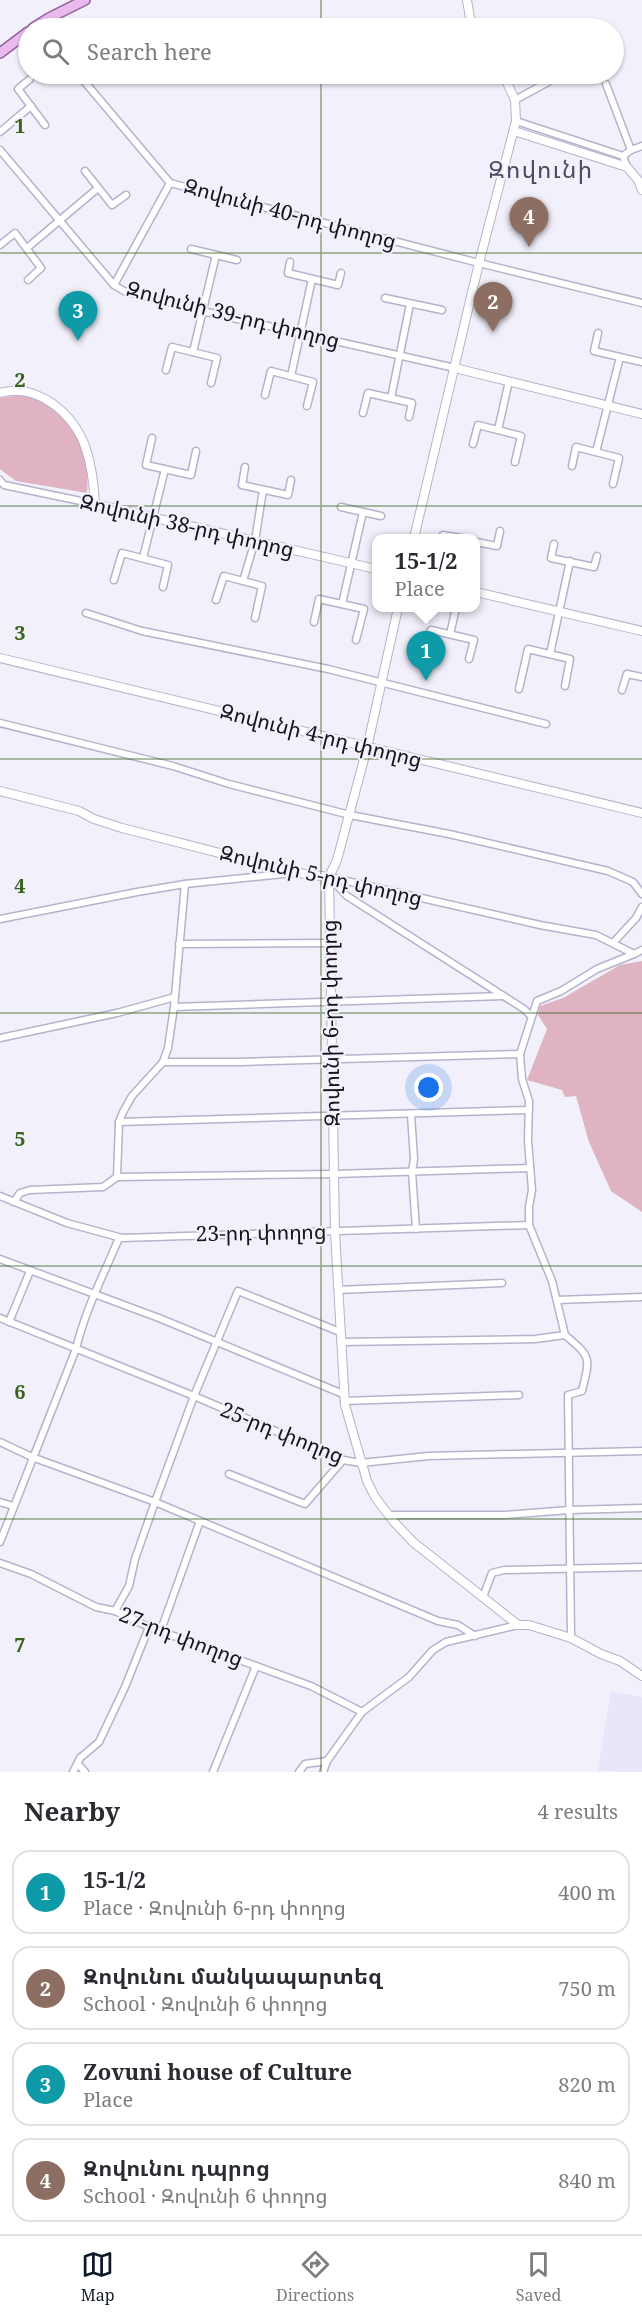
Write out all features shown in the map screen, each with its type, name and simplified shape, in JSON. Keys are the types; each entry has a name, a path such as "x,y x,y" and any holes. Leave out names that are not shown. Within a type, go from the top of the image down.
{"main road":[{"path":"53,18 85,0"},
{"path":"0,53 18,40"}],"street":[{"path":"467,0 470,18"},
{"path":"24,84 18,89 45,125"},
{"name":"Զովունի 40-րդ փողոց","path":"86,84 170,183 642,303"},
{"path":"415,534 479,263 514,131 515,100 508,84"},
{"path":"515,100 544,84"},
{"path":"606,84 631,150"},
{"path":"0,132 31,106"},
{"path":"516,121 623,156"},
{"path":"514,131 627,167"},
{"path":"623,156 642,146"},
{"name":"Զովունի 39-րդ փողոց","path":"0,150 114,285 124,291 202,311 455,368"},
{"path":"623,156 627,167 638,180 642,190"},
{"path":"85,171 112,205 126,195"},
{"path":"114,285 170,183"},
{"path":"27,248 98,188"},
{"path":"0,245 15,233 41,268 28,280"},
{"path":"191,249 237,260"},
{"path":"193,352 216,255"},
{"path":"290,262 288,273 338,285 341,273"},
{"path":"291,376 312,279"},
{"path":"385,298 442,310"},
{"path":"390,398 410,304"},
{"path":"598,333 594,351 642,362"},
{"path":"166,370 172,347 218,358 211,383"},
{"path":"596,452 620,357"},
{"path":"455,368 642,414"},
{"path":"265,395 271,371 291,376 313,382 307,406"},
{"path":"498,430 509,381"},
{"path":"0,393 9,390 26,391 43,397 70,420 86,446 93,478 95,504"},
{"path":"363,413 368,393 412,403 409,417"},
{"path":"473,444 478,425 521,436 515,462"},
{"path":"152,438 146,465 191,475 196,451"},
{"path":"572,466 576,447 619,458 613,484"},
{"path":"245,467 242,485 288,495 291,480"},
{"path":"143,558 165,469"},
{"path":"0,492 2,483"},
{"name":"Զովունի 38-րդ փողոց","path":"2,483 372,568"},
{"path":"243,581 255,541 263,490"},
{"path":"341,507 381,516"},
{"path":"342,604 363,512"},
{"path":"480,543 497,546 500,531"},
{"path":"554,544 551,558 594,567 597,556"},
{"path":"114,580 122,553 168,565 163,587"},
{"path":"550,654 570,561"},
{"path":"216,600 224,576 262,586 255,618"},
{"path":"480,593 642,631"},
{"path":"314,622 319,599 364,609 356,640"},
{"name":"Զովունի 6-րդ փողոց","path":"397,612 350,815 337,860 329,877 335,1232 344,1397 361,1463 375,1497 413,1542 518,1626"},
{"path":"450,634 455,612"},
{"path":"86,613 142,631 296,662 546,724"},
{"path":"422,648 431,630 450,634 474,640 469,659"},
{"path":"519,689 528,649 570,659 565,686"},
{"name":"Զովունի 4-րդ փողոց","path":"0,658 642,813"},
{"path":"622,690 627,674 642,678"},
{"path":"0,723 173,766 229,784 350,815 449,834 608,871 633,882 642,894"},
{"name":"Զովունի 5-րդ փողոց","path":"0,791 79,811 122,828 298,873 329,877 540,925 596,935 634,954"},
{"path":"0,919 46,908 185,884 298,873"},
{"path":"329,877 348,896 531,1016"},
{"path":"117,1177 119,1122 132,1096 163,1062 168,1048 185,884"},
{"path":"613,943 636,918 642,907"},
{"path":"179,944 329,943"},
{"path":"571,1638 568,1395 582,1391 589,1362 585,1353 565,1335 547,1266 530,1225 529,1207 532,1191 529,1101 522,1079 520,1054 537,1001 561,991 597,969 642,950"},
{"path":"174,1007 503,996"},
{"path":"0,1038 117,1013 175,997"},
{"path":"163,1062 520,1054"},
{"path":"119,1122 333,1118 529,1110"},
{"path":"411,1115 416,1229"},
{"path":"14,1202 20,1193 30,1190 103,1187 117,1177 530,1168"},
{"name":"23-րդ փողոց","path":"0,1196 67,1223 119,1238 530,1225"},
{"path":"0,1542 76,1349 85,1316 119,1238"},
{"path":"0,1259 216,1341 344,1397 519,1395"},
{"path":"9,1322 30,1271"},
{"path":"338,1290 502,1283"},
{"path":"115,1611 129,1586 135,1559 194,1396 238,1291 340,1332"},
{"path":"557,1300 642,1297"},
{"name":"25-րդ փողոց","path":"0,1318 194,1396 343,1460 361,1463 428,1456 642,1451"},
{"path":"341,1341 535,1339 565,1335"},
{"path":"0,1442 155,1502 438,1621 458,1625 475,1636"},
{"path":"229,1474 305,1504 343,1460"},
{"path":"0,1502 13,1506"},
{"path":"389,1515 505,1515 642,1508"},
{"path":"161,1630 200,1521"},
{"name":"27-րդ փողոց","path":"0,1563 31,1574 96,1607 115,1611 149,1626 311,1686 362,1712"},
{"path":"483,1597 492,1573 504,1570 642,1567"},
{"path":"323,1772 327,1761 362,1712 409,1677 433,1650 446,1642 529,1625 571,1638 601,1654 620,1660 642,1676"},
{"path":"73,1772 80,1758 99,1742 125,1687 149,1626"},
{"path":"213,1772 256,1666"},
{"path":"299,1772 305,1764 327,1761"},
{"path":"78,1764 85,1772"}],"shaded area":[{"path":"20,395 52,408 76,434 86,461 87,493 16,481 0,469 0,398"},
{"path":"642,961 642,1212 611,1191 589,1142 576,1096 565,1097 562,1090 527,1080 547,1029 538,1015 540,1006 563,998 620,965"},
{"path":"611,1691 642,1697 642,1772 598,1771"}],"place":[{"name":"Զովունու դպրոց","path":"529,247"},
{"name":"Զովունու մանկապարտեզ","path":"493,332"},
{"name":"Zovuni house of Culture","path":"78,341"},
{"name":"15-1/2","path":"426,681"}],"district":[{"name":"Զովունի","path":"541,170"}]}
